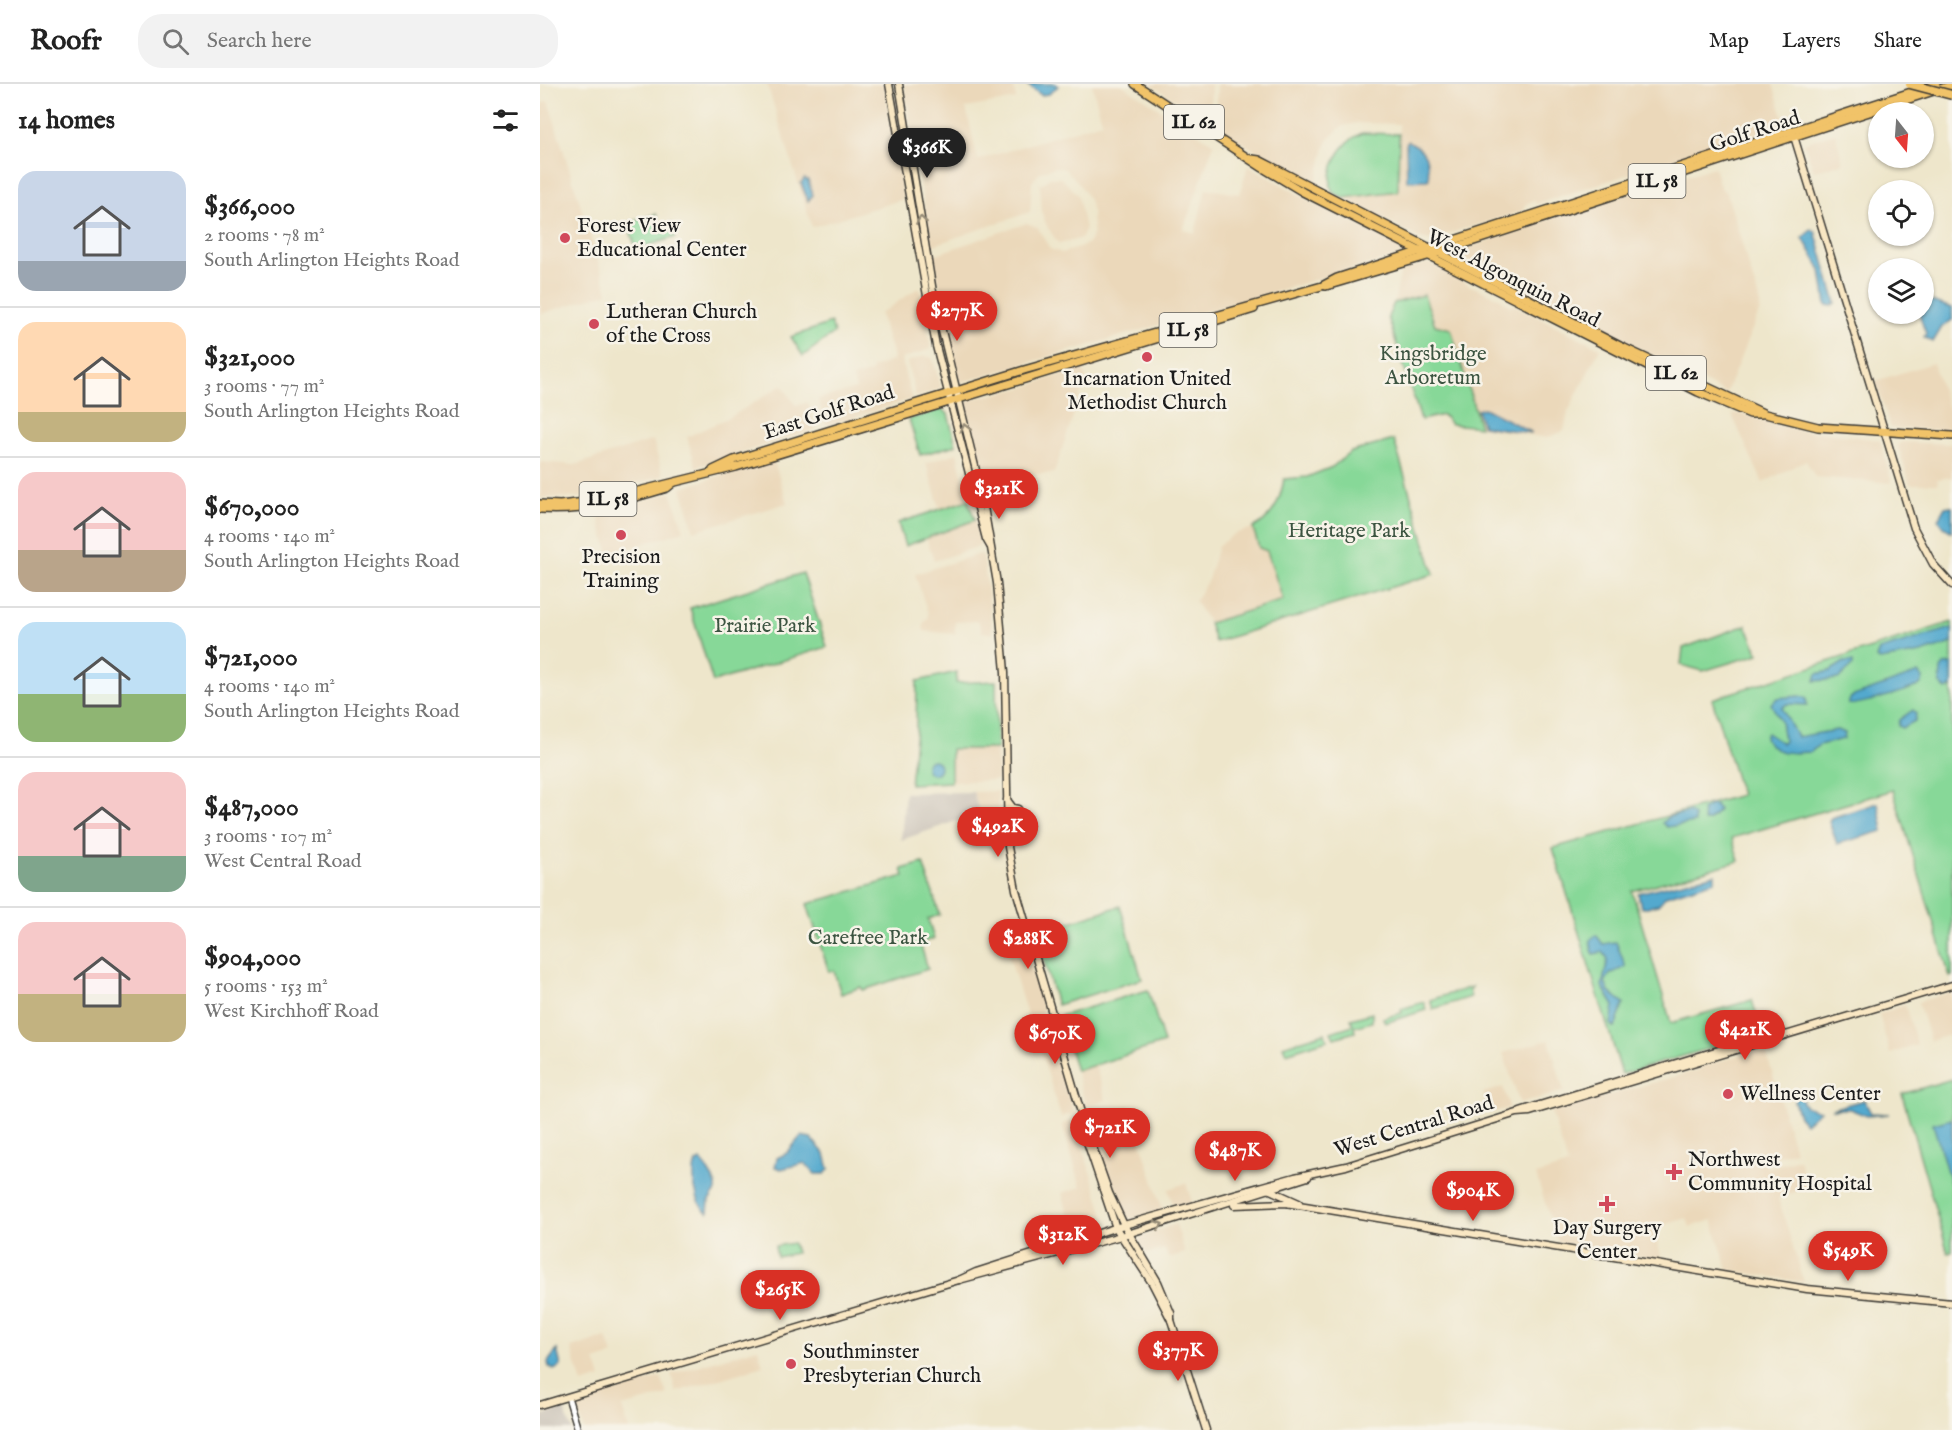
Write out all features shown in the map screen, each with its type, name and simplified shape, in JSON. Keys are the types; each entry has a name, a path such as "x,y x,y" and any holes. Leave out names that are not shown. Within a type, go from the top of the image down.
{"highway":[{"path":"1910,84 1952,95"}],"main road":[{"path":"889,84 925,288 949,396 990,547"},
{"path":"899,84 934,298 982,496 998,584 1005,672 1008,847 1016,890 1082,1116 1109,1193 1124,1226 1158,1282 1171,1313 1170,1320"},
{"name":"West Algonquin Road","path":"1135,84 1304,192 1396,237 1427,251 1439,253 1671,371 1765,414 1818,427 1886,434 1952,436"},
{"name":"Golf Road","path":"1439,253 1936,84"},
{"name":"Golf Road","path":"1427,251 1951,84"},
{"path":"1793,134 1914,528 1934,564 1952,585"},
{"name":"West Algonquin Road","path":"1252,159 1259,160 1427,251 1698,392 1750,414 1765,414"},
{"path":"1396,237 1405,248 1402,257"},
{"name":"IL 58","path":"1322,286 1335,285 1427,251"},
{"name":"IL 58","path":"957,394 1225,319 1322,286 1337,278 1427,251"},
{"name":"East Golf Road","path":"540,504 590,502 674,483 713,470 734,460 957,394"},
{"name":"East Golf Road","path":"540,509 576,509 615,503 667,488 674,483"},
{"path":"1006,799 1013,808 1018,809 1007,817"},
{"name":"West Central Road","path":"1222,1206 1319,1173 1517,1113 1525,1108 1748,1041 1793,1032 1952,984"},
{"path":"1082,1116 1080,1121 1116,1228 1152,1283 1170,1320 1206,1430"},
{"name":"West Central Road","path":"959,1280 976,1272 1116,1228 1319,1173"},
{"path":"1258,1188 1272,1190 1305,1206"},
{"path":"540,1405 959,1280 1222,1206 1259,1203 1305,1206 1806,1289 1952,1303"}],"street":[{"path":"568,1397 578,1430"}],"shaded area":[{"path":"767,84 884,84 904,199 812,227"},
{"path":"904,84 1013,84 1016,99 966,108 978,160 1102,122 1092,84 1121,84 1214,144 1183,230 1195,233 1206,189 1240,194 1248,165 1317,205 1400,245 1401,255 962,382 957,380 954,369 934,255 1027,223 1038,228 1050,249 1062,253 1082,247 1090,241 1093,232 1092,211 1089,199 1077,181 1065,169 1055,167 1040,172 1032,182 1030,212 931,246"},
{"path":"1151,84 1211,84 1210,117 1205,120"},
{"path":"1217,84 1773,84 1785,124 1536,204 1534,200 1526,204 1523,211 1428,240 1419,238 1344,198 1398,191 1399,124 1357,123 1343,126 1331,136 1325,147 1317,180 1309,182 1216,127"},
{"name":"Forest View Educational Center","path":"548,101 608,293 540,314 540,104"},
{"path":"1835,133 1843,163 1814,171 1804,143"},
{"path":"1714,167 1720,187 1727,194 1760,303 1760,310 1726,393 1457,256 1456,252 1539,222"},
{"path":"1050,178 1061,178 1078,195 1085,229 1082,238 1059,244 1048,228 1042,214 1040,185"},
{"path":"1427,263 1444,269 1510,306 1514,305 1600,348 1568,412 1564,431 1547,438 1480,427 1451,329 1435,325 1424,295 1394,303 1401,271"},
{"path":"918,288 931,349 901,359 912,399 830,425 826,424 818,399 856,389 853,378 872,372 872,368 894,360 880,314"},
{"path":"924,356 932,358 941,386 938,390 916,397 907,362"},
{"path":"1933,363 1952,421 1952,431 1891,428 1875,381"},
{"path":"1082,367 1086,377 1054,473 1014,476 1004,500 989,501 965,405 968,400 1022,388"},
{"path":"782,385 796,406 808,402 816,429 696,467 687,437 734,415"},
{"path":"1739,413 1800,430 1880,440 1892,483 1815,477 1806,460 1763,483 1732,415"},
{"path":"653,440 663,476 590,497 540,498 540,462 575,465"},
{"path":"1901,442 1952,444 1952,477 1937,479 1938,484 1910,484 1898,446"},
{"path":"957,453 968,500 940,509 926,463"},
{"path":"773,458 787,503 694,531 682,488"},
{"path":"671,492 684,531 609,554 597,512"},
{"path":"975,520 980,546 934,561 926,537"},
{"path":"1253,528 1259,548 1267,551 1284,600 1209,623 1195,601 1208,580 1218,546 1234,534"},
{"path":"983,555 993,634 982,632 978,621 955,622 955,634 924,631 923,624 928,618 928,613 915,574"},
{"path":"951,749 997,749 997,780 951,782"},
{"path":"998,791 998,815 982,818 973,792"},
{"path":"973,792 980,813 901,840 905,793"},
{"path":"1023,938 1043,1009 1041,1013 1028,1018 1005,943"},
{"path":"1952,992 1952,1034 1930,1041 1918,1002"},
{"path":"1905,1005 1917,1045 1890,1054 1879,1014"},
{"path":"1050,1030 1074,1113 1061,1117 1036,1035"},
{"path":"1549,1040 1564,1091 1520,1104 1503,1053"},
{"name":"Northwest Community Hospital","path":"1765,1048 1795,1151 1764,1159 1767,1168 1799,1159 1807,1188 1778,1198 1804,1282 1728,1270 1712,1220 1690,1227 1687,1218 1654,1228 1662,1260 1558,1242 1536,1175 1568,1165 1551,1111 1699,1070 1702,1066"},
{"path":"1095,1065 1106,1100 1086,1106 1076,1071"},
{"path":"1503,1087 1510,1108 1489,1113 1483,1093"},
{"path":"1129,1105 1163,1211 1132,1219 1126,1218 1118,1204 1088,1116"},
{"path":"1074,1120 1106,1222 1102,1230 1075,1237 1062,1193 1081,1187 1062,1124"},
{"path":"1186,1183 1192,1202 1174,1208 1168,1189"},
{"path":"1176,1224 1185,1253 1168,1258 1165,1249 1146,1254 1139,1243 1140,1237"},
{"path":"607,1337 613,1355 595,1361 601,1378 582,1384 571,1348"},
{"path":"758,1348 763,1366 676,1392 671,1374"},
{"path":"661,1377 667,1395 622,1407 629,1430 584,1430 577,1406 578,1402"},
{"path":"564,1409 572,1430 540,1430 540,1416"}],"green space":[{"path":"1362,133 1399,134 1398,191 1344,198 1332,192 1331,174 1337,157 1354,137"},
{"path":"656,214 660,227 672,223 676,237 636,249 628,223"},
{"name":"Kingsbridge Arboretum","path":"1424,295 1435,325 1451,329 1480,427 1451,424 1443,415 1421,420 1388,317 1394,303"},
{"path":"831,323 834,333 803,356 791,337"},
{"path":"942,409 948,414 956,445 920,455 909,419"},
{"name":"Heritage Park","path":"1394,440 1434,574 1215,642 1209,623 1283,600 1267,551 1259,548 1253,528 1266,519 1275,508 1284,479 1307,477 1332,467 1351,452"},
{"path":"968,500 975,520 905,546 898,523"},
{"name":"Prairie Park","path":"803,573 827,647 713,682 690,608"},
{"path":"1952,622 1952,976 1950,977 1893,790 1732,838 1739,861 1632,891 1671,1023 1752,1000 1762,1033 1622,1074 1553,848 1741,795 1712,699"},
{"path":"1746,625 1759,654 1703,671 1681,665 1683,648"},
{"path":"957,672 956,683 996,681 997,749 951,749 951,782 910,784 916,729 917,681"},
{"name":"Carefree Park","path":"923,863 940,915 928,919 934,939 922,942 921,946 928,969 863,990 861,987 841,994 834,971 829,972 807,904 904,876 902,869"},
{"path":"1120,906 1142,979 1057,1005 1036,933"},
{"path":"1472,987 1469,991 1471,997 1433,1009 1430,1000"},
{"path":"1148,990 1164,1043 1076,1071 1060,1016"},
{"path":"1424,1002 1426,1010 1385,1023 1383,1018 1402,1013 1401,1009"},
{"path":"1372,1013 1372,1022 1354,1027 1355,1032 1334,1038 1331,1032 1353,1025 1351,1019"},
{"path":"1325,1033 1327,1040 1286,1053 1283,1046"},
{"path":"1952,1079 1952,1252 1948,1253 1902,1094"},
{"path":"793,1243 796,1253 777,1257 775,1246"}],"water":[{"path":"1026,84 1056,84 1058,86 1049,94 1041,95"},
{"path":"1408,141 1423,152 1428,166 1429,179 1407,181 1406,143"},
{"path":"804,179 808,180 813,195 808,201 801,183"},
{"path":"1811,229 1815,231 1836,303 1832,306 1826,305 1821,270 1803,238"},
{"path":"1934,302 1952,308 1952,320 1942,327 1933,342 1924,337 1926,334 1922,324 1934,324"},
{"path":"1484,408 1531,433 1483,426 1477,410"},
{"path":"1945,507 1952,507 1952,532 1938,519"},
{"path":"1952,628 1952,643 1921,653 1880,660 1876,658 1879,650"},
{"path":"1844,662 1853,662 1853,665 1838,679 1815,681 1817,674 1830,671"},
{"path":"1952,664 1952,687 1946,690 1940,683 1941,669 1944,665"},
{"path":"1918,673 1923,678 1918,686 1871,701 1848,704 1851,697"},
{"path":"1799,696 1806,698 1807,705 1787,704 1782,708 1797,737 1837,730 1845,733 1844,739 1819,745 1811,752 1784,752 1773,748 1765,737 1767,733 1782,743 1784,741 1781,722 1771,704 1778,698"},
{"path":"1913,710 1916,714 1915,721 1902,728 1898,726 1899,720"},
{"path":"930,760 936,760 940,767 936,774 930,774 926,770 926,764"},
{"path":"1878,803 1883,831 1837,844 1829,821 1831,818"},
{"path":"1715,805 1719,810 1708,821 1704,821 1702,810"},
{"path":"1689,812 1694,816 1694,823 1667,827 1662,823 1668,817"},
{"path":"1715,874 1715,881 1666,896 1658,905 1641,908 1638,893"},
{"path":"1596,935 1603,944 1616,942 1625,965 1610,974 1605,982 1609,992 1624,1003 1615,1028 1611,1024 1614,1006 1602,986 1608,959 1603,952 1593,954 1590,940"},
{"path":"1799,1095 1805,1106 1820,1111 1805,1123 1799,1116 1794,1101"},
{"path":"1864,1100 1871,1113 1889,1114 1867,1116 1850,1109 1831,1109"},
{"path":"1952,1119 1952,1188 1933,1124"},
{"path":"801,1136 811,1138 825,1154 829,1169 825,1174 815,1174 805,1163 781,1169 775,1167 777,1158 787,1153"},
{"path":"701,1160 716,1184 716,1191 709,1200 708,1213 697,1197 694,1182 696,1162"},
{"path":"557,1350 561,1366 554,1370 549,1367 548,1362"}],"place":[{"name":"Forest View Educational Center","path":"565,238"},
{"name":"Lutheran Church of the Cross","path":"594,324"},
{"name":"Incarnation United Methodist Church","path":"1147,357"},
{"name":"Precision Training","path":"621,535"},
{"name":"Wellness Center","path":"1728,1094"},
{"name":"Northwest Community Hospital","path":"1674,1172"},
{"name":"Day Surgery Center","path":"1607,1204"},
{"name":"Southminster Presbyterian Church","path":"791,1364"}]}
